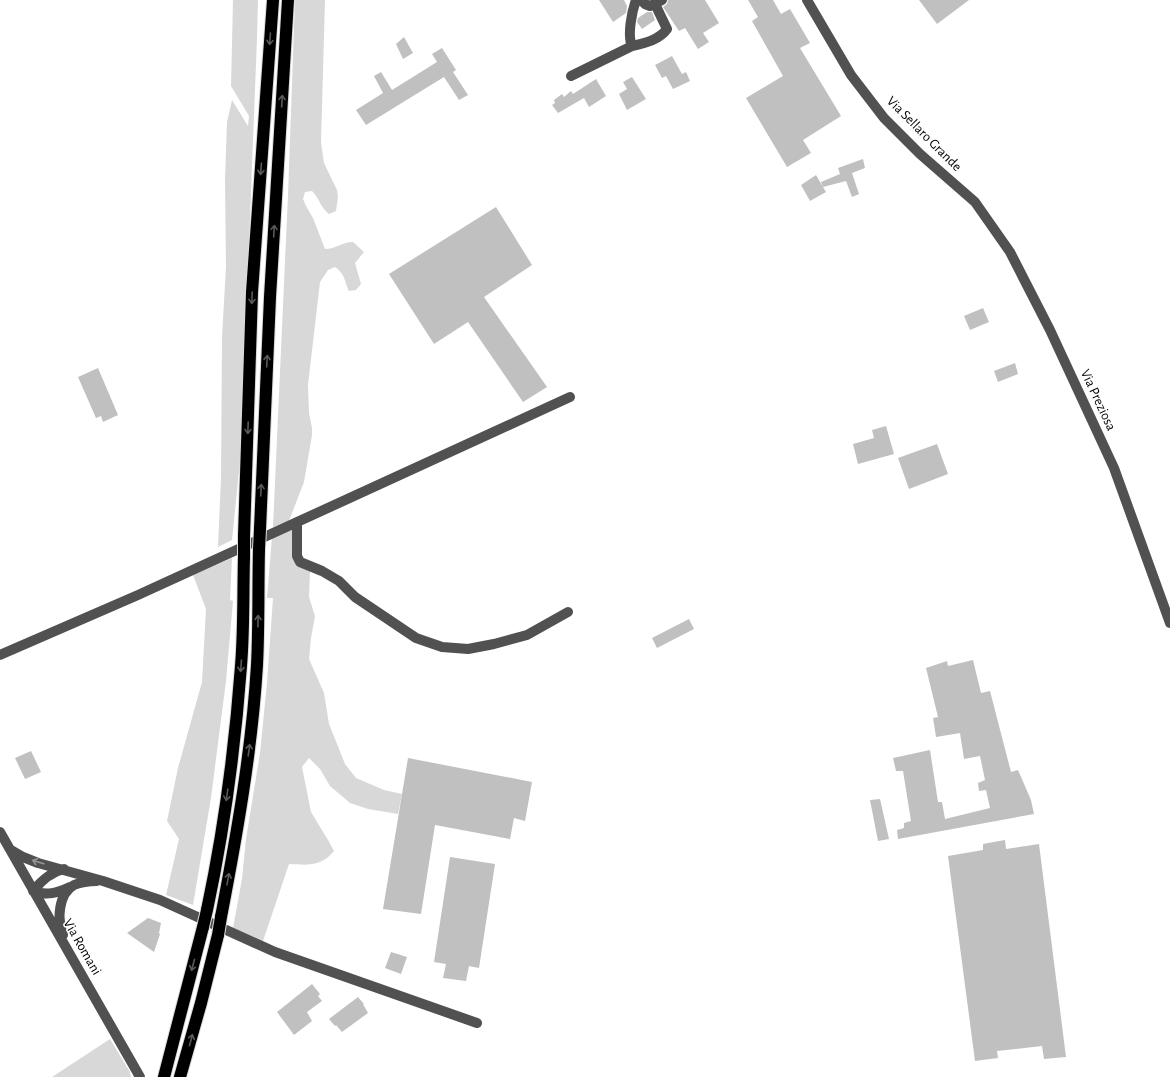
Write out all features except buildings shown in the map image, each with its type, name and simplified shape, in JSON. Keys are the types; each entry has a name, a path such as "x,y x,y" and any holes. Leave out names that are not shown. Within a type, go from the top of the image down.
{"highway":[{"path":"164,1077 207,910 224,819 242,665 244,536 252,292 273,0"},
{"path":"180,1077 218,935 252,729 257,664 259,549 270,297 288,0"}],"street":[{"path":"632,46 630,34 636,0"},
{"path":"572,76 632,46 652,40 663,34 667,29 658,2 650,6 641,0"},
{"name":"Via Sellaro Grande","path":"807,0 851,75 884,118 920,154 975,202"},
{"name":"Via Preziosa","path":"975,202 1010,252 1079,392 1114,468 1170,623"},
{"path":"0,655 138,595 570,397"},
{"path":"297,522 297,556 300,562 322,570 339,581 354,597 416,638 442,647 468,649 514,639 527,635 568,612"},
{"name":"Via Romani","path":"0,832 140,1077"},
{"path":"11,850 38,863 103,880 160,900 275,952 477,1023"},
{"path":"64,869 54,872 46,877 33,891 40,894 50,894 90,881 103,880"},
{"path":"66,946 60,928 60,908 62,900 67,892 74,886"}],"shaded area":[{"path":"233,0 258,0 257,38 241,451 232,540 218,547 221,478 222,337 226,267 225,180 227,122 232,100 248,126 249,116 231,86"},
{"path":"295,0 325,0 321,143 324,163 337,190 338,197 336,211 329,214 312,191 305,192 303,199 313,218 325,249 353,242 364,252 355,263 361,284 356,290 349,291 343,275 335,267 328,270 320,282 308,385 309,413 312,435 304,482 289,521 273,527 288,195"},
{"path":"294,528 303,568 310,571 309,597 315,616 309,659 324,693 329,724 345,764 356,778 384,790 402,794 398,814 368,809 350,803 330,786 320,769 309,758 302,767 311,812 334,851 324,860 314,864 289,864 263,941 233,928 242,879 246,839 260,753 267,683 273,598 267,598 272,537"},
{"path":"232,558 230,600 233,601 226,681 211,798 193,905 166,895 179,839 167,821 178,768 202,682 206,609 193,575"},
{"path":"110,1039 130,1072 131,1077 52,1077"}]}
